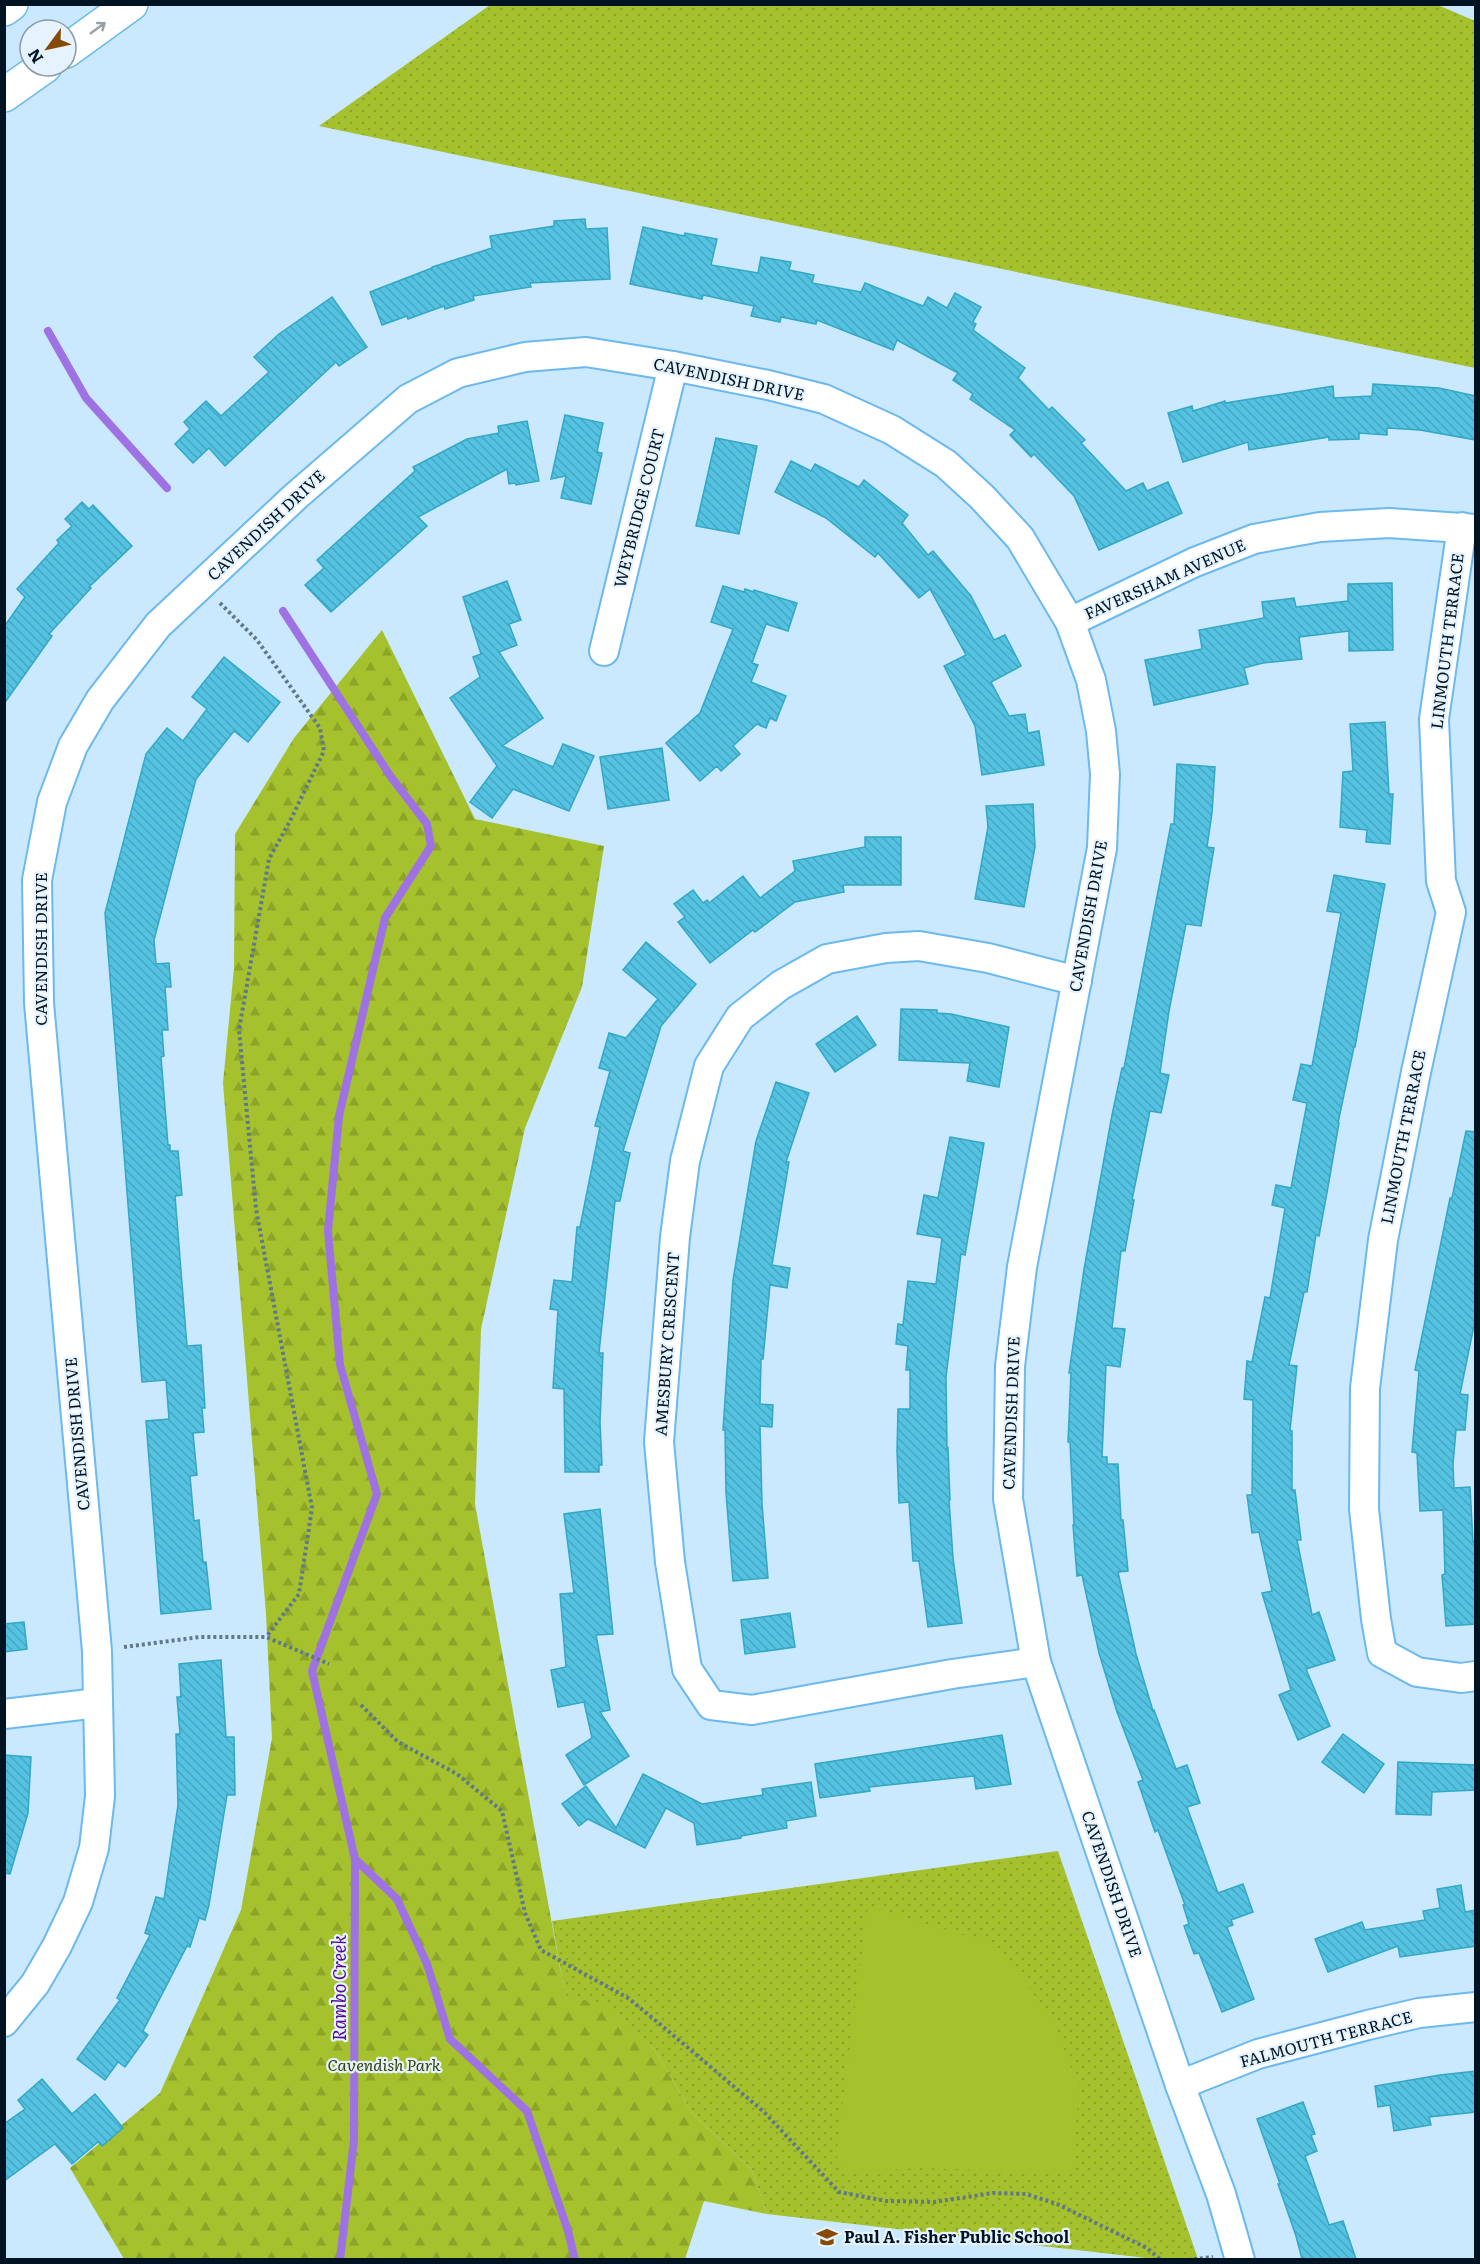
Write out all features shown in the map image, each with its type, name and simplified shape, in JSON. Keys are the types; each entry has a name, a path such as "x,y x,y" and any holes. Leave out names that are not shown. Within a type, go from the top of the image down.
{"highway":[{"path":"4,9 11,4"},
{"path":"78,42 131,4"},
{"path":"4,95 28,78"}],"street":[{"name":"CAVENDISH DRIVE","path":"4,2022 35,1984 57,1946 78,1902 94,1848 100,1796 97,1651 39,1004 37,880 52,802 73,746 100,700 158,625 296,496 408,399 458,373 525,357 586,352 673,366 824,399 892,430 946,464 982,497 1020,538 1070,622 1091,680 1101,731 1105,774 1102,848 1022,1267 1010,1366 1008,1499 1036,1662 1180,2085 1221,2194 1240,2259"},
{"name":"WEYBRIDGE COURT","path":"604,651 673,366"},
{"name":"FAVERSHAM AVENUE","path":"1070,622 1195,562 1254,539 1320,527 1378,523 1469,528"},
{"name":"LINMOUTH TERRACE","path":"1469,528 1434,720 1441,881 1463,913 1416,1072 1383,1240 1365,1388 1364,1509 1382,1653 1417,1672 1461,1678 1476,1676"},
{"name":"AMESBURY CRESCENT","path":"1036,1662 886,1685 752,1710 711,1705 687,1669 670,1562 659,1442 675,1237 685,1161 709,1066 741,1017 782,985 827,959 886,948 919,946 988,958 1077,981"},
{"path":"4,1714 98,1703"},
{"name":"FALMOUTH TERRACE","path":"1180,2085 1258,2054 1368,2025 1419,2013 1476,2007"}],"path":[{"path":"202,585 257,640 320,728 324,751 269,860 239,1030 256,1209 312,1508 299,1594 266,1637"},
{"path":"97,1651 200,1637 266,1637 329,1664"},
{"path":"361,1705 398,1742 457,1774 502,1810 525,1913 542,1950 628,1998 653,2018 764,2112 839,2192 886,2201 934,2202 993,2193 1026,2194 1057,2204 1147,2248 1161,2259"}],"green space":[{"path":"490,5 1438,5 1475,21 1475,368 319,126"},
{"name":"Cavendish Park","path":"382,630 475,819 604,846 582,987 525,1128 481,1329 475,1504 565,1995 612,2009 654,2049 692,2113 752,2170 767,2214 704,2201 685,2259 124,2259 70,2168 160,2093 241,1910 272,1738 266,1614 223,1083 234,968 235,834 294,738"},
{"path":"1058,1851 1198,2259 1155,2259 767,2214 752,2170 692,2113 654,2049 612,2010 565,1996 552,1921"},
{"path":"868,1907 995,1944 1053,2019 1079,2088 1072,2173 922,2168 849,2172 836,2156"}],"building":[{"path":"585,219 586,229 607,228 610,279 530,283 531,287 473,296 474,300 445,309 444,306 408,319 407,316 382,325 370,292 432,267 492,248 490,236 554,226 554,221"},
{"path":"643,227 684,236 685,233 717,239 711,265 758,273 761,257 791,262 789,270 814,275 812,283 861,292 865,283 923,306 928,297 947,308 955,293 981,307 973,322 976,324 973,330 1025,368 1018,378 1049,410 1052,407 1085,440 1081,443 1126,491 1143,483 1147,491 1168,482 1182,513 1099,550 1074,496 1034,454 1031,457 1010,435 1015,430 970,399 973,394 953,380 958,373 897,340 893,350 817,320 816,324 781,317 780,322 751,316 754,306 703,295 702,299 630,284"},
{"path":"332,297 367,347 339,366 336,362 225,466 209,448 193,463 175,444 190,429 184,422 206,401 221,416 269,372 254,357 279,334"},
{"path":"1373,384 1439,388 1476,396 1476,440 1420,430 1387,428 1387,435 1359,433 1359,439 1329,440 1329,437 1249,450 1248,442 1183,462 1168,413 1192,406 1193,411 1225,401 1225,403 1333,386 1334,398 1372,396"},
{"path":"565,415 603,423 597,452 602,453 591,504 561,498 566,476 551,479"},
{"path":"527,421 539,481 509,484 507,469 418,517 427,526 331,612 305,585 324,568 317,560 415,471 413,467 467,439 499,433 498,426"},
{"path":"716,438 757,446 739,534 696,526"},
{"path":"791,461 811,471 815,464 859,487 864,480 908,515 902,523 928,555 933,551 971,596 994,640 1005,635 1021,666 991,682 1009,716 1025,714 1028,733 1039,731 1044,765 982,775 975,726 944,666 966,655 930,589 919,598 878,553 875,557 826,518 775,492"},
{"path":"82,502 89,509 93,505 132,546 89,587 91,588 49,634 52,636 4,704 4,627 25,597 17,589 59,543 57,540 72,526 65,519"},
{"path":"507,581 521,620 509,624 517,645 499,652 543,718 502,746 553,767 563,744 594,756 569,811 513,789 492,818 470,802 497,766 450,698 480,677 473,657 481,654 463,597"},
{"path":"1392,583 1393,650 1349,651 1349,631 1299,637 1302,659 1263,663 1244,668 1248,684 1154,705 1145,660 1202,649 1199,630 1264,618 1262,602 1294,598 1296,607 1348,601 1348,584"},
{"path":"723,586 744,592 745,589 754,592 754,590 797,603 788,631 766,624 752,663 758,665 751,682 786,696 776,721 770,718 766,728 757,724 733,746 740,754 721,771 717,766 700,781 666,743 700,713 733,629 711,622"},
{"path":"224,657 280,702 248,742 234,731 196,779 154,940 156,964 169,963 171,987 165,987 168,1030 162,1030 164,1056 161,1057 168,1145 170,1145 170,1151 178,1151 182,1195 175,1196 187,1346 201,1345 205,1408 202,1408 204,1432 193,1433 197,1475 190,1476 194,1521 199,1520 211,1609 161,1614 146,1421 169,1419 166,1380 142,1382 105,913 146,754 167,728 183,741 207,709 192,697"},
{"path":"1385,722 1389,794 1393,794 1390,844 1366,842 1367,830 1340,827 1343,772 1353,771 1350,724"},
{"path":"662,748 669,800 608,809 600,757"},
{"path":"1177,764 1215,767 1207,847 1214,848 1201,926 1186,924 1160,1073 1169,1075 1161,1113 1150,1111 1132,1200 1134,1200 1125,1251 1121,1251 1112,1328 1125,1329 1120,1367 1106,1365 1102,1457 1107,1457 1107,1464 1118,1464 1121,1520 1123,1520 1128,1571 1118,1572 1136,1654 1153,1711 1176,1769 1187,1765 1200,1803 1187,1807 1218,1893 1243,1884 1253,1912 1231,1920 1233,1925 1227,1927 1254,1999 1222,2012 1199,1953 1194,1954 1184,1926 1189,1924 1183,1905 1185,1905 1158,1830 1155,1832 1138,1782 1143,1780 1117,1712 1099,1653 1082,1575 1077,1576 1070,1442 1068,1442 1071,1373 1069,1373 1084,1269 1112,1115 1122,1068 1124,1068 1171,824 1174,824"},
{"path":"1033,804 1035,847 1024,907 975,899 988,827 986,806"},
{"path":"865,837 901,837 901,885 843,885 844,892 795,902 710,963 678,922 685,917 674,904 693,890 703,903 707,900 709,903 743,876 760,898 795,871 793,861 865,847"},
{"path":"1334,875 1385,884 1355,1047 1338,1123 1319,1236 1316,1235 1307,1292 1304,1292 1289,1365 1297,1366 1290,1430 1292,1431 1292,1490 1295,1490 1301,1540 1297,1540 1312,1615 1319,1612 1335,1660 1306,1669 1330,1726 1298,1740 1279,1695 1291,1690 1262,1593 1272,1591 1259,1532 1252,1533 1247,1495 1252,1495 1253,1400 1244,1399 1247,1361 1252,1362 1265,1297 1270,1298 1285,1208 1272,1205 1276,1185 1291,1188 1307,1103 1293,1100 1301,1064 1312,1066 1341,913 1327,911"},
{"path":"646,942 696,984 661,1026 623,1151 630,1153 620,1201 615,1201 599,1353 603,1353 600,1422 602,1465 599,1465 599,1472 565,1472 564,1389 553,1388 558,1310 550,1309 554,1280 572,1282 577,1227 580,1227 600,1127 595,1126 610,1071 599,1068 609,1033 626,1038 658,999 623,970"},
{"path":"901,1009 937,1010 937,1013 1009,1027 999,1087 967,1081 970,1063 899,1060"},
{"path":"857,1016 876,1045 835,1072 816,1044"},
{"path":"776,1082 809,1093 786,1162 789,1162 772,1265 790,1268 787,1288 770,1285 763,1359 761,1359 760,1404 773,1405 772,1427 760,1426 762,1504 768,1578 733,1581 726,1493 725,1430 723,1430 733,1280 756,1141"},
{"path":"1466,1131 1476,1132 1476,1316 1460,1394 1468,1395 1465,1430 1456,1430 1453,1464 1454,1488 1470,1487 1473,1542 1476,1542 1476,1624 1446,1626 1442,1575 1445,1574 1443,1510 1420,1511 1417,1453 1412,1452 1419,1371 1415,1370"},
{"path":"950,1137 984,1143 965,1255 961,1254 946,1377 949,1500 953,1558 962,1623 928,1627 919,1561 913,1561 909,1502 899,1503 898,1409 910,1409 910,1370 906,1370 908,1346 896,1344 898,1324 903,1325 908,1281 936,1284 942,1238 917,1234 924,1195 938,1198"},
{"path":"600,1509 613,1634 596,1635 610,1710 600,1712 629,1756 584,1785 566,1755 592,1738 584,1702 558,1707 551,1670 566,1667 560,1594 574,1593 564,1514"},
{"path":"790,1613 795,1647 745,1654 741,1620"},
{"path":"24,1622 27,1649 4,1652 4,1624"},
{"path":"221,1660 226,1737 234,1737 235,1795 227,1795 205,1920 199,1918 190,1947 187,1946 143,2031 148,2035 125,2067 118,2062 105,2080 77,2059 120,2000 117,1998 150,1935 145,1933 156,1897 164,1899 178,1805 176,1734 180,1734 177,1697 181,1697 179,1664"},
{"path":"1343,1734 1384,1764 1364,1793 1322,1762"},
{"path":"1002,1735 1011,1784 976,1789 974,1776 869,1787 870,1791 820,1798 815,1764"},
{"path":"4,1755 31,1757 28,1813 10,1874 4,1873"},
{"path":"1398,1762 1476,1765 1476,1790 1432,1792 1431,1815 1396,1814"},
{"path":"643,1774 702,1804 763,1795 762,1789 811,1782 816,1816 786,1821 787,1828 697,1845 694,1823 666,1808 645,1848 588,1819 579,1826 562,1804 586,1786 616,1828"},
{"path":"1461,1885 1465,1912 1476,1910 1476,1946 1400,1957 1398,1946 1328,1972 1315,1939 1362,1922 1365,1930 1425,1920 1423,1911 1440,1908 1437,1889"},
{"path":"1476,2071 1476,2112 1429,2117 1431,2125 1394,2131 1390,2105 1378,2107 1375,2086"},
{"path":"42,2079 72,2114 95,2094 123,2128 102,2146 98,2142 72,2164 55,2144 4,2181 4,2124 25,2109 18,2100"},
{"path":"1303,2102 1315,2134 1311,2135 1317,2151 1305,2156 1329,2225 1343,2221 1356,2259 1302,2259 1278,2184 1280,2184 1257,2119"}],"waterway":[{"path":"48,331 86,398 167,488"},
{"name":"Rambo Creek","path":"283,611 391,777 427,824 431,846 385,918 339,1116 328,1231 340,1365 377,1494 312,1671 355,1859 354,2140 340,2260"},
{"path":"355,1859 397,1899 427,1964 450,2039 527,2111 568,2231 575,2260"}],"place":[{"name":"Paul A. Fisher Public School","path":"827,2237"}]}
